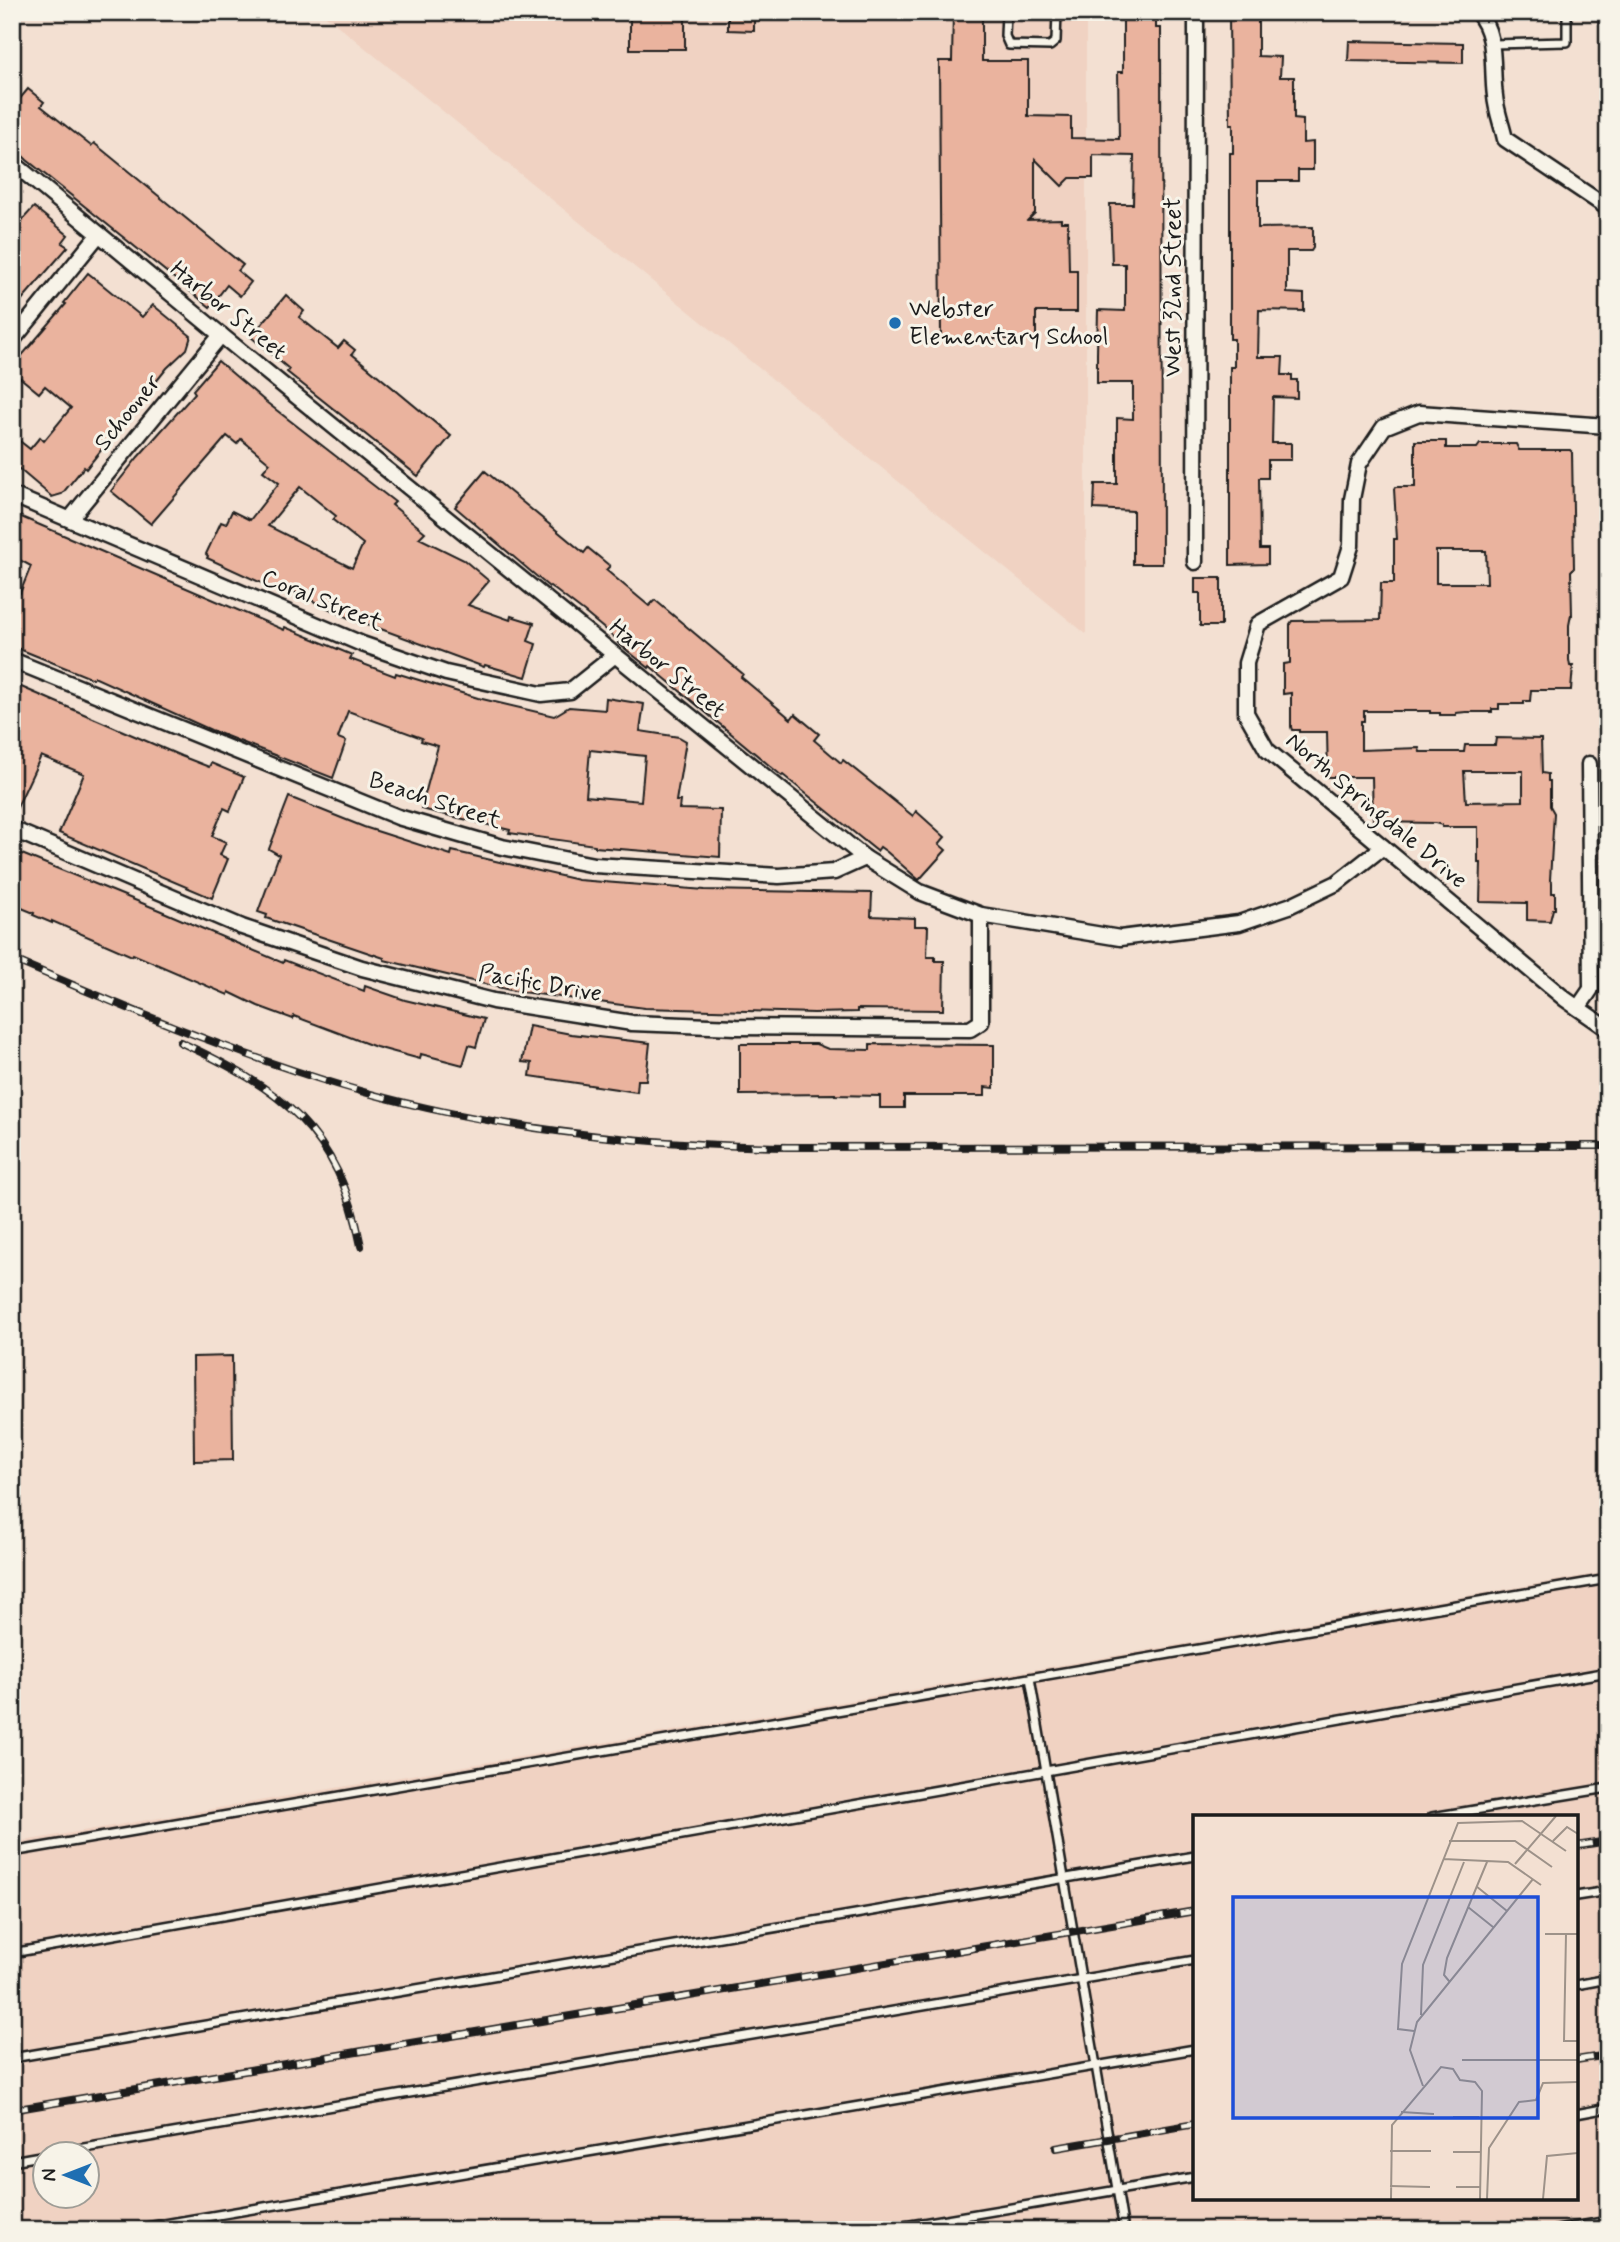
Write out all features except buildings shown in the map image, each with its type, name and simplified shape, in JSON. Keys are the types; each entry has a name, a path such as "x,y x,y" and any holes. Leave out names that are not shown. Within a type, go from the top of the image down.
{"street":[{"name":"West 32nd Street","path":"1195,562 1196,12"},
{"path":"1477,12 1485,20 1492,44 1495,97 1505,139 1608,208"},
{"name":"Harbor Street","path":"12,162 864,858 920,892 981,915 1120,938 1239,923 1289,906 1337,883 1383,847"},
{"path":"12,341 99,234"},
{"name":"Schooner","path":"70,519 221,335"},
{"name":"North Springdale Drive","path":"1608,426 1419,413 1384,427 1359,464 1352,499 1351,546 1341,577 1258,624 1246,663 1246,713 1267,750 1608,1030"},
{"name":"Coral Street","path":"12,495 362,644 446,673 541,694 570,691 615,655"},
{"name":"Beach Street","path":"12,660 398,817 502,847 594,865 779,876 834,873 864,858"},
{"path":"1578,1008 1591,989 1589,764"},
{"name":"Pacific Drive","path":"12,829 242,927 362,968 493,1001 632,1023 736,1027 970,1029 981,1022 981,915"}],"lane":[{"path":"1006,12 1005,36 1009,45 1051,46 1056,41 1057,12"},
{"path":"1492,44 1567,42 1567,12"},
{"path":"12,1852 1608,1579"},
{"path":"12,1953 1608,1672"},
{"path":"1030,1678 1124,2230"},
{"path":"1444,1815 1608,1788"},
{"path":"12,2057 1193,1856"},
{"path":"1578,1896 1608,1891"},
{"path":"102,2146 1193,1961"},
{"path":"1578,1985 1608,1979"},
{"path":"129,2230 1193,2049"},
{"path":"1578,2114 1608,2108"},
{"path":"12,2161 32,2158"},
{"path":"881,2230 1193,2177"},
{"path":"1557,2230 1608,2221"}],"shaded area":[{"name":"Webster Elementary School","path":"321,12 1086,12 1086,634"},
{"path":"1608,1572 1608,2230 12,2230 12,1843"}],"railway":[{"path":"12,959 176,1027 301,1073 397,1101 507,1124 563,1132 676,1143 788,1147 1608,1146"},
{"path":"180,1042 248,1077 300,1118 321,1143 338,1172 351,1206 361,1246"},
{"path":"1578,1846 1608,1841"},
{"path":"12,2110 1193,1911"},
{"path":"1578,2060 1608,2055"},
{"path":"1056,2148 1193,2124"}],"place":[{"name":"Webster Elementary School","path":"895,323"}]}
